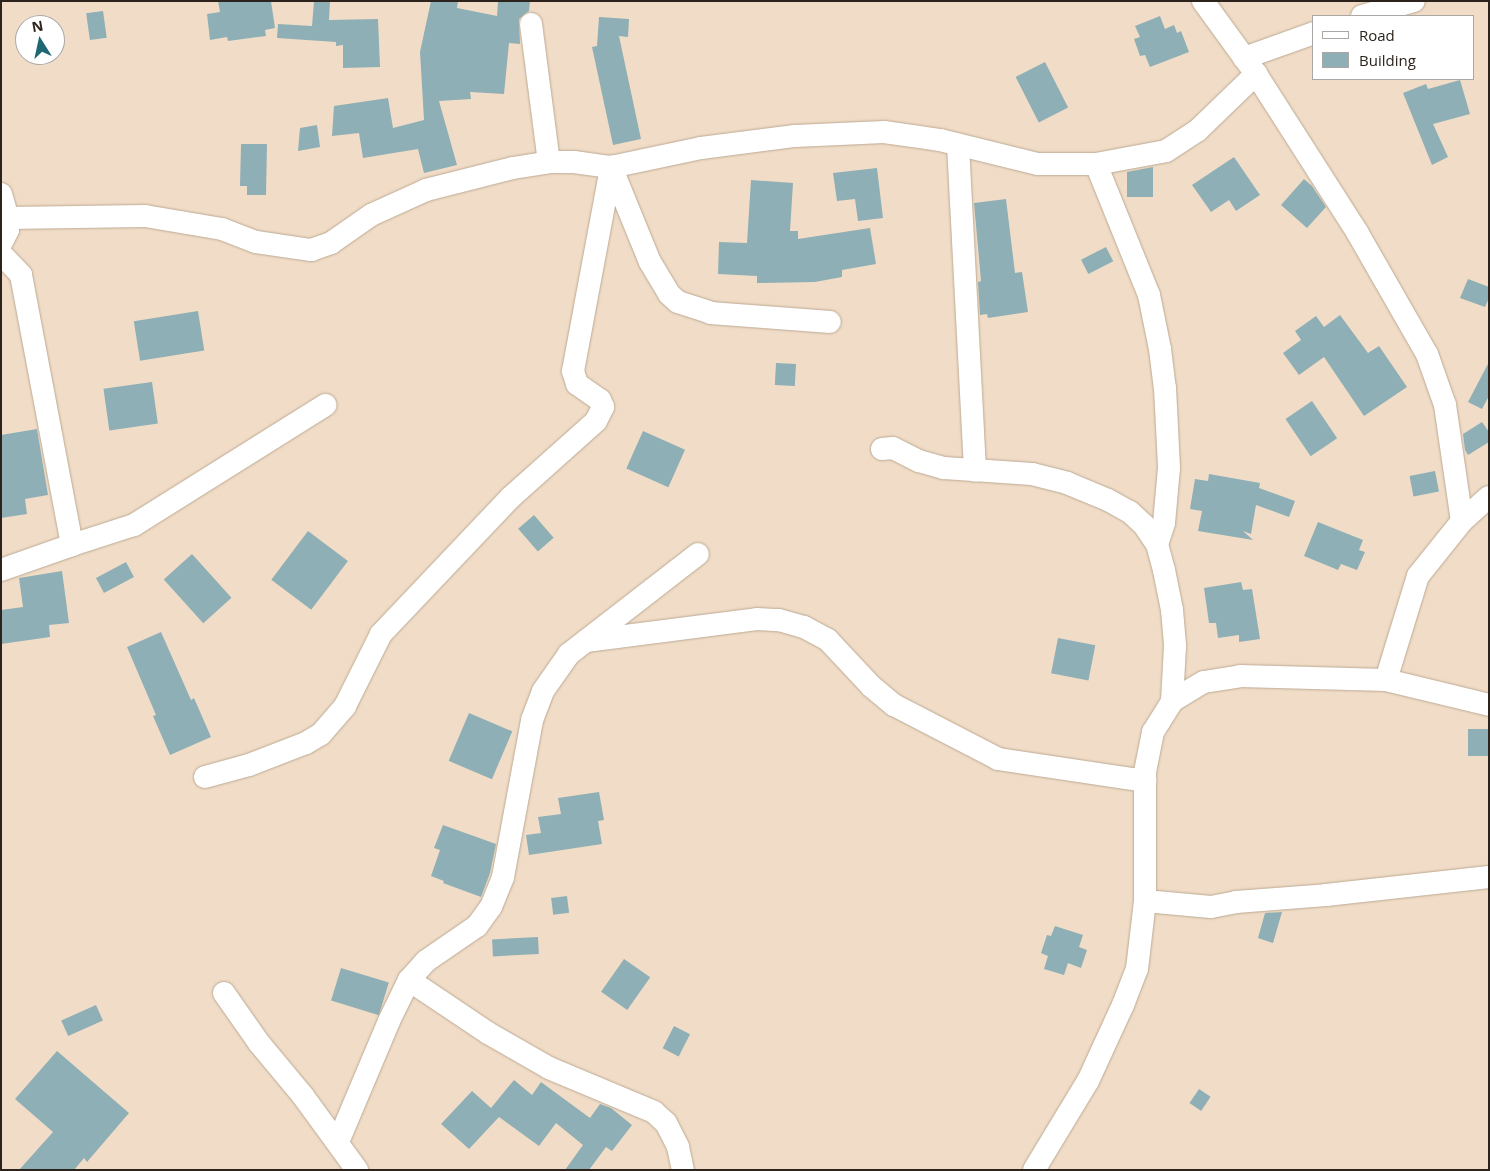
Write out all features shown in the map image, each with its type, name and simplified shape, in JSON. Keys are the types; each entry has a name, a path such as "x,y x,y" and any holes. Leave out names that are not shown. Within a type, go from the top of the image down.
{"street":[{"path":"1203,1 1250,66 1358,232 1427,354 1445,405 1462,521"},
{"path":"1365,15 1414,1"},
{"path":"531,24 549,162"},
{"path":"8,218 145,216 222,229 256,242 311,250 332,242 372,215 426,190 513,168 549,162 574,162 611,167 701,148 795,136 884,132 912,134 1038,164 1096,164 1166,151 1198,130 1250,66 1312,34"},
{"path":"958,145 975,471"},
{"path":"1096,164 1149,295 1160,349 1165,388 1169,468 1164,523 1158,544"},
{"path":"611,167 650,262 669,294 678,302 711,312 830,322"},
{"path":"205,777 249,765 306,743 321,734 345,706 381,634 510,498 596,421 602,407 600,400 577,384 573,371 611,167"},
{"path":"1,194 8,218 8,230 1,244"},
{"path":"1,254 21,275 72,545"},
{"path":"1,570 134,525 325,405"},
{"path":"882,449 893,448 919,461 944,468 1032,474 1067,483 1108,500 1130,512 1144,525 1158,544 1172,610 1175,646 1172,700 1154,732 1145,780 1145,901 1137,969 1123,1005 1088,1081 1034,1170"},
{"path":"1386,680 1418,576 1462,521 1489,497"},
{"path":"338,1142 389,1021 409,980 426,960 477,926 491,907 503,877 532,720 543,690 569,654 698,554"},
{"path":"585,642 757,619 779,620 804,626 828,640 871,686 894,705 998,759 1145,780"},
{"path":"1172,700 1204,682 1240,676 1386,680 1489,705"},
{"path":"1145,901 1211,907 1236,902 1326,895 1489,877"},
{"path":"409,980 488,1033 549,1068 654,1112 666,1122 678,1147 683,1170"},
{"path":"224,993 259,1043 303,1096 357,1170"}],"building":[{"path":"218,1 271,1 275,28 265,30 266,36 228,41 227,37 210,40 207,14 220,12"},
{"path":"314,1 330,1 329,20 378,19 380,67 343,68 343,45 336,46 336,42 277,38 278,24 312,26"},
{"path":"431,1 458,1 457,8 497,16 498,1 530,1 529,11 519,19 520,44 509,43 504,94 470,92 471,99 439,101 457,165 424,173 418,149 363,158 359,133 332,136 334,106 388,98 393,128 424,120 420,52"},
{"path":"103,11 107,38 90,40 86,13"},
{"path":"1160,16 1165,29 1174,25 1177,33 1181,31 1189,52 1150,67 1145,55 1140,56 1134,39 1140,37 1135,26"},
{"path":"599,17 629,19 628,37 619,36 641,139 613,145 592,47 597,46"},
{"path":"1045,62 1068,107 1039,122 1016,77"},
{"path":"1460,80 1470,114 1433,124 1448,157 1432,165 1403,93 1426,84 1428,89"},
{"path":"317,125 320,147 298,151 300,128"},
{"path":"241,144 267,144 266,195 247,195 247,186 240,186"},
{"path":"1234,157 1260,195 1236,211 1229,200 1211,212 1192,185"},
{"path":"1153,167 1153,197 1127,197 1127,172"},
{"path":"877,168 883,218 858,221 855,199 837,201 833,173"},
{"path":"1304,179 1312,186 1326,207 1307,228 1281,205"},
{"path":"751,180 793,183 790,231 798,231 798,239 870,228 876,264 842,270 842,277 815,282 757,283 757,276 718,274 719,242 747,243"},
{"path":"1006,199 1015,273 1022,272 1028,312 988,318 987,314 980,315 978,282 981,281 974,203"},
{"path":"1106,247 1113,261 1088,274 1081,260"},
{"path":"1468,279 1489,287 1489,298 1485,307 1460,298"},
{"path":"198,311 204,351 140,361 134,321"},
{"path":"1340,315 1368,353 1379,346 1407,387 1364,416 1324,357 1299,375 1283,353 1301,340 1295,331 1316,316 1324,327"},
{"path":"1489,362 1489,396 1482,409 1468,402"},
{"path":"776,363 796,364 795,386 775,385"},
{"path":"152,382 158,424 109,430 103,389"},
{"path":"1312,401 1337,438 1311,456 1285,419"},
{"path":"1482,422 1489,432 1489,442 1468,455 1465,450 1463,434"},
{"path":"37,429 48,495 25,499 27,514 1,518 1,435"},
{"path":"643,431 685,450 668,487 626,468"},
{"path":"1435,471 1439,492 1413,497 1409,476"},
{"path":"1209,474 1260,483 1259,488 1295,501 1289,517 1256,505 1251,534 1243,531 1253,540 1198,531 1202,511 1190,509 1195,479 1208,481"},
{"path":"534,515 554,538 538,551 518,529"},
{"path":"1318,522 1363,540 1359,550 1365,552 1357,570 1341,564 1338,570 1304,556"},
{"path":"308,531 348,561 311,610 271,580"},
{"path":"192,554 231,598 203,623 164,579"},
{"path":"126,562 134,577 104,593 96,578"},
{"path":"62,571 69,623 49,625 50,637 1,644 1,610 23,607 19,578"},
{"path":"1241,582 1243,590 1252,589 1260,639 1239,642 1239,635 1218,638 1216,623 1209,623 1204,588"},
{"path":"161,632 191,700 194,698 211,737 170,755 153,716 156,715 127,647"},
{"path":"1058,638 1095,645 1088,681 1051,673"},
{"path":"469,713 512,731 492,779 449,761"},
{"path":"1468,729 1489,729 1489,756 1468,756"},
{"path":"599,792 604,820 598,821 602,844 529,855 526,835 541,833 538,817 561,814 558,798"},
{"path":"443,825 496,844 490,873 481,897 443,883 444,881 431,876 440,850 434,848"},
{"path":"567,896 569,913 553,915 551,898"},
{"path":"1282,912 1273,943 1258,938 1265,913"},
{"path":"1055,926 1083,935 1079,947 1087,950 1081,968 1068,963 1064,975 1044,969 1048,956 1041,953 1047,935 1051,936"},
{"path":"538,937 539,954 493,956 492,939"},
{"path":"624,959 650,977 627,1010 601,992"},
{"path":"341,968 389,983 379,1015 331,1001"},
{"path":"96,1005 103,1021 68,1036 61,1020"},
{"path":"674,1026 690,1034 679,1056 663,1048"},
{"path":"57,1051 129,1113 87,1162 84,1158 74,1170 19,1170 53,1132 15,1099"},
{"path":"514,1080 532,1095 541,1082 590,1118 600,1104 611,1108 632,1125 612,1151 606,1147 589,1170 565,1170 583,1145 556,1123 539,1146 499,1117 469,1149 441,1124 472,1091 491,1108"},
{"path":"1199,1089 1211,1097 1201,1111 1189,1103"}]}
